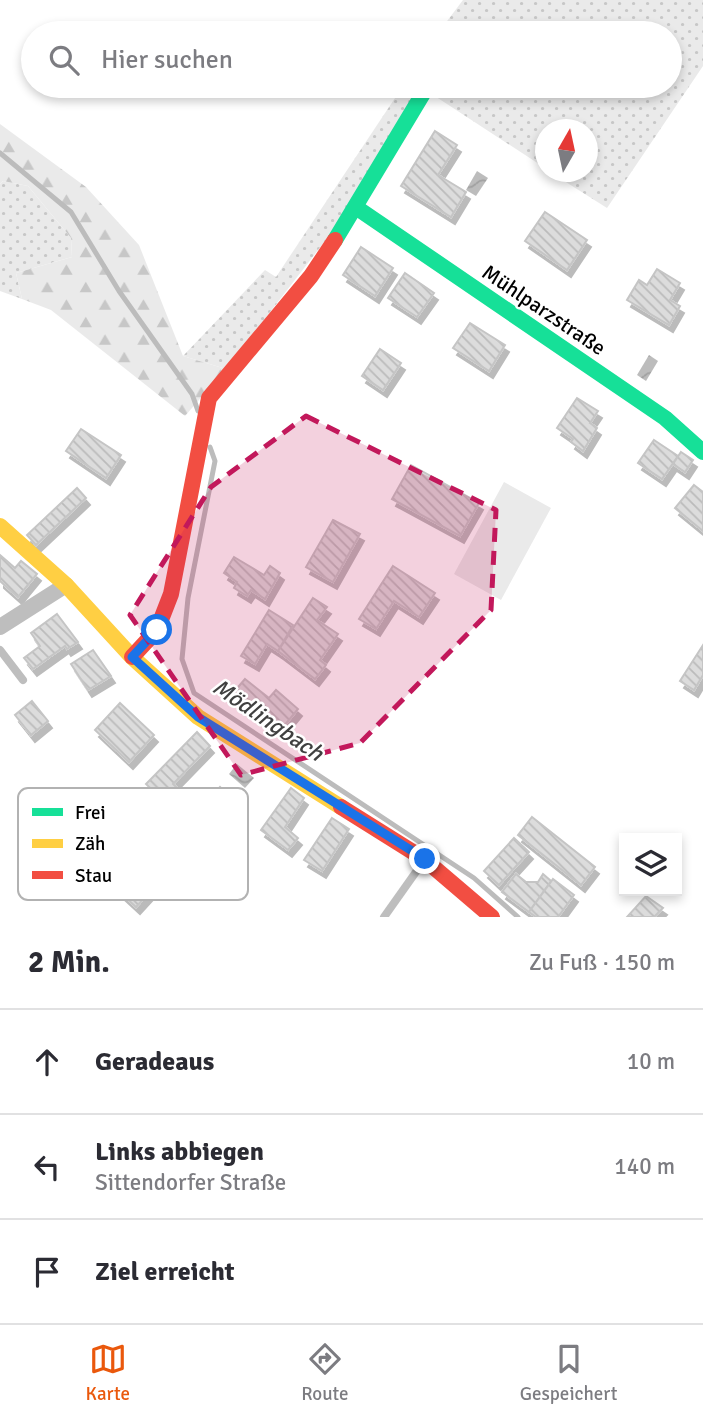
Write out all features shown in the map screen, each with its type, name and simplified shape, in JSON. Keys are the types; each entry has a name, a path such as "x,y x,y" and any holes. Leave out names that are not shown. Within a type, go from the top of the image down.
{"street":[{"path":"132,657 157,630 171,594 209,398 310,276 357,208 421,98"},
{"name":"Mühlparzstraße","path":"357,208 665,418 703,452"},
{"path":"0,526 66,585 132,657 198,717 425,859 492,917"},
{"path":"0,627 66,585"}],"lane":[{"path":"0,650 23,680"},
{"path":"384,917 425,859"}],"highlighted area":[{"path":"306,416 496,510 491,610 360,743 241,775 130,615 211,487"}],"green space":[{"path":"463,0 703,0 703,66 682,97 682,21 447,21"},
{"path":"395,98 415,98 349,210 226,369 183,356 265,270 276,277"},
{"path":"438,98 681,98 607,208 566,182 598,182 598,119 535,119 535,161"},
{"path":"0,124 86,187 139,245 183,356 226,369 185,416 51,310 22,299 16,273 72,257 71,238 28,186 3,181 0,184"},
{"path":"3,181 28,186 71,238 72,257 16,273 22,299 0,291 0,184"},
{"path":"504,482 551,508 501,600 454,574"}],"water":[{"path":"477,171 488,178 476,196 466,190"},
{"path":"649,355 658,361 646,381 637,375"},
{"path":"237,764 254,778 245,788 229,774"}],"building":[{"path":"435,131 457,145 438,175 466,192 451,217 401,186"},
{"path":"545,212 587,240 567,270 525,241"},
{"path":"361,247 393,268 375,296 343,275"},
{"path":"657,269 680,283 670,300 680,306 669,325 627,300 639,280 647,285"},
{"path":"405,273 434,293 417,317 388,298"},
{"path":"470,323 505,345 489,371 453,348"},
{"path":"380,349 401,363 383,390 362,376"},
{"path":"577,398 598,411 590,423 597,428 583,451 571,442 573,439 557,428"},
{"path":"81,429 121,455 106,478 66,451"},
{"path":"654,440 678,456 662,479 638,463"},
{"path":"681,452 693,460 685,472 673,464"},
{"path":"411,465 479,503 460,536 392,499"},
{"path":"694,485 703,492 703,531 675,508"},
{"path":"77,488 86,498 36,545 27,535"},
{"path":"333,520 360,534 333,582 306,567"},
{"path":"0,555 15,568 21,561 37,574 18,597 0,581"},
{"path":"234,557 264,575 270,566 280,573 265,599 251,590 247,596 234,588 237,582 224,573"},
{"path":"393,566 435,593 419,617 394,601 376,629 359,619"},
{"path":"313,598 327,607 317,620 338,634 320,660 326,665 315,679 278,651"},
{"path":"269,610 293,625 278,651 267,644 255,664 241,656"},
{"path":"57,614 78,642 67,649 65,646 33,669 24,658 40,646 31,633"},
{"path":"703,645 703,675 694,690 680,681"},
{"path":"93,650 111,676 88,690 71,664"},
{"path":"245,679 269,698 276,690 298,709 279,732 233,693"},
{"path":"32,701 48,721 31,735 15,715"},
{"path":"120,703 154,735 129,762 95,730"},
{"path":"197,732 210,746 173,784 177,788 150,788 146,784"},
{"path":"291,788 304,798 285,827 298,838 288,850 261,830"},
{"path":"532,817 595,867 581,885 518,835"},
{"path":"332,818 349,829 322,871 304,860"},
{"path":"514,838 529,852 499,885 484,871"},
{"path":"516,874 526,882 538,882 543,874 551,881 529,912 502,892"},
{"path":"553,879 574,895 558,917 536,917 529,912"},
{"path":"646,896 663,908 654,917 627,917"},
{"path":"128,900 142,900 136,907"}],"waterway":[{"name":"Mödlingbach","path":"0,153 71,212 119,291 192,394 198,411"},
{"name":"Mödlingbach","path":"210,447 215,461 188,598 182,659 194,693 474,878 518,917"}],"traffic: fast":[{"path":"335,240 420,98"},
{"path":"357,208 665,418 703,452"}],"traffic: slow":[{"path":"0,526 66,585 132,657 198,717 341,807"}],"traffic: jam":[{"path":"132,657 157,630 171,594 209,398 311,276 335,240"},
{"path":"341,807 424,859 492,917"}],"route":[{"path":"157,630 132,657 198,717 425,859"}]}
